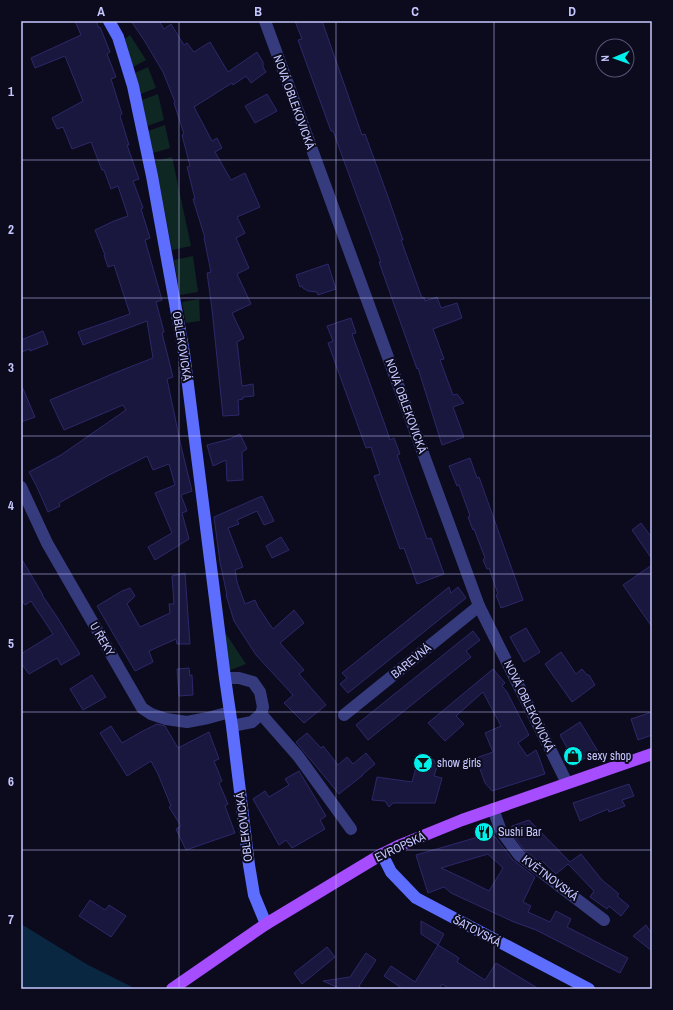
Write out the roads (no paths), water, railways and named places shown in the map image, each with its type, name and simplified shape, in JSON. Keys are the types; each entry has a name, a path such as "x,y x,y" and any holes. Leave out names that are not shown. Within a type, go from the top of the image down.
{"main road":[{"name":"EVROPSKÁ","path":"172,989 266,924 382,854 398,846 462,820 652,754"}],"street":[{"name":"OBLEKOVICKÁ","path":"109,21 118,37 133,86 152,176 184,353 249,865 254,895 266,924"},
{"name":"NOVÁ OBLEKOVICKÁ","path":"265,21 479,606 567,783"},
{"name":"U ŘEKY","path":"21,487 47,544 142,708 151,714 166,719 187,722 230,712"},
{"name":"BAREVNÁ","path":"344,715 479,606"},
{"path":"225,678 239,678 253,682 260,692 263,707 261,714 252,722 232,726"},
{"path":"261,714 298,756 351,829"},
{"name":"KVĚTNOVSKÁ","path":"493,809 501,831 519,855 604,920"},
{"name":"ŠATOVSKÁ","path":"382,854 391,872 416,898 589,989"}],"water":[{"path":"21,924 88,965 136,989 21,989"}],"place":[{"name":"sexy shop","path":"573,756"},
{"name":"show girls","path":"423,763"},
{"name":"Sushi Bar","path":"484,832"}]}
